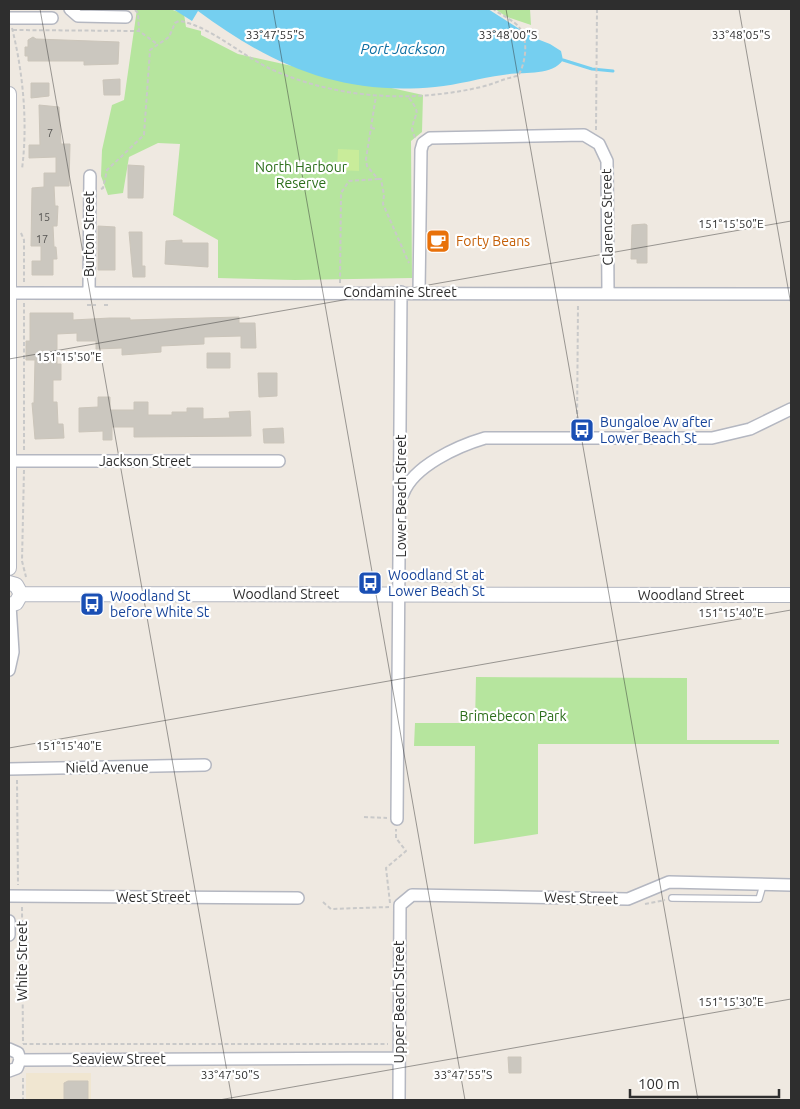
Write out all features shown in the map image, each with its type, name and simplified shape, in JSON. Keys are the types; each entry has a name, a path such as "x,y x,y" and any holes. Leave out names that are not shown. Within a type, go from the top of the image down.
{"street":[{"path":"70,9 78,16 130,13"},
{"path":"9,18 52,18"},
{"path":"9,94 9,568"},
{"name":"Clarence Street","path":"419,292 421,150 424,143 430,138 584,135 599,144 607,161 608,292"},
{"name":"Burton Street","path":"89,292 90,176"},
{"name":"Lower Beach Street","path":"397,819 401,292"},
{"name":"Condamine Street","path":"9,293 608,292 791,294"},
{"path":"400,503 407,484 417,472 471,442 485,438 712,438 750,429 791,409"},
{"name":"Jackson Street","path":"10,461 279,461"},
{"path":"9,581 19,588 21,594 19,600 9,605 13,652 9,670"},
{"name":"Woodland Street","path":"21,594 791,595"},
{"name":"Nield Avenue","path":"9,769 205,765"},
{"name":"West Street","path":"400,905 412,894 628,899 669,882 791,885"},
{"name":"West Street","path":"9,896 298,898"},
{"name":"Upper Beach Street","path":"399,1100 400,905"},
{"name":"White Street","path":"9,922 9,935"},
{"path":"9,1049 18,1053 22,1061 17,1068 9,1071"},
{"name":"Seaview Street","path":"22,1061 398,1058"}],"lane":[{"path":"672,898 759,899 763,885"}],"path":[{"path":"89,194 103,188 107,170 144,135 150,50 169,37 174,23 179,21 188,22 272,70 328,88 376,96 408,98 483,86 518,76 524,62 524,38 516,24 493,9"},
{"path":"597,9 598,91"},
{"path":"130,13 138,13 138,32"},
{"path":"12,30 138,32 157,44"},
{"path":"376,96 366,159 367,166 378,179 381,179 384,195 382,204 409,263 409,271"},
{"path":"371,128 376,129"},
{"path":"340,283 341,193 349,181 378,179"},
{"path":"577,437 579,292"},
{"path":"24,300 24,454"},
{"path":"87,305 93,305"},
{"path":"104,305 109,305"},
{"path":"24,470 22,561 27,580"},
{"name":"White Street","path":"17,780 17,884 21,896 23,1100"},
{"path":"323,902 332,909 390,907 386,868 406,851 396,838 397,819 364,817"},
{"name":"Seaview Street","path":"23,1044 398,1044"}],"shaded area":[{"path":"26,1073 91,1073 91,1100 26,1100"}],"green space":[{"name":"North Harbour Reserve","path":"137,9 170,9 184,14 186,27 201,31 201,35 238,54 423,95 422,132 411,141 412,278 295,280 218,278 218,240 173,215 180,144 158,143 129,157 123,193 108,195 101,176 102,150 112,105 124,100"},
{"path":"495,9 530,9 531,25 507,17"},
{"path":"338,149 359,150 359,171 337,170"},
{"name":"Brimebecon Park","path":"476,677 687,678 687,740 779,740 779,744 538,744 538,834 474,844 475,746 414,746 415,723 475,723"}],"water":[{"name":"Port Jackson","path":"173,9 488,9 532,37 550,44 561,51 563,60 558,65 544,71 503,75 444,86 401,89 369,87 309,73 281,62 253,47 198,11 192,21"}],"building":[{"path":"33,37 36,39 119,42 118,64 84,65 84,61 28,61 28,56 25,56 25,47 28,47 28,40"},
{"path":"120,79 120,95 104,95 103,80"},
{"path":"31,83 49,83 49,96 31,98"},
{"path":"39,105 59,107 61,144 70,144 69,186 54,186 55,206 58,206 57,226 53,226 54,247 56,247 57,259 53,259 53,275 32,275 32,261 41,261 41,246 31,246 32,188 44,187 44,173 56,173 56,157 29,158 29,145 40,145"},
{"path":"128,165 144,166 143,198 128,198"},
{"path":"632,225 647,225 647,263 637,263 637,259 631,259"},
{"path":"98,226 115,227 115,270 98,270"},
{"path":"129,232 142,232 142,266 145,266 145,277 133,277"},
{"path":"182,240 182,243 208,243 208,267 165,264 166,241"},
{"path":"30,313 73,313 73,320 239,317 239,323 255,323 256,348 241,348 241,336 204,337 204,344 161,346 161,352 122,355 122,348 96,349 96,341 77,341 77,333 57,334 57,364 61,364 61,380 53,380 53,402 57,402 58,424 63,424 64,438 35,439 32,403 34,403 35,360 26,360 26,341 30,341"},
{"path":"207,353 230,353 230,368 207,368"},
{"path":"258,373 277,373 277,396 259,397"},
{"path":"98,397 110,397 110,410 134,410 134,402 148,402 148,415 172,415 172,412 187,412 187,408 203,408 203,419 230,418 229,412 250,411 251,436 134,437 134,427 112,427 112,440 103,440 103,431 79,432 79,408 98,407"},
{"path":"283,428 284,443 264,443 263,429"},
{"path":"508,1057 521,1057 521,1073 509,1073"},
{"path":"68,1081 88,1081 88,1100 64,1100 64,1083"}],"waterway":[{"path":"563,60 592,69 613,71"}],"place":[{"name":"Forty Beans","path":"438,241"},
{"name":"Bungaloe Av after Lower Beach St","path":"582,430"},
{"name":"Woodland St at Lower Beach St","path":"370,583"},
{"name":"Woodland St before White St","path":"92,604"}]}
